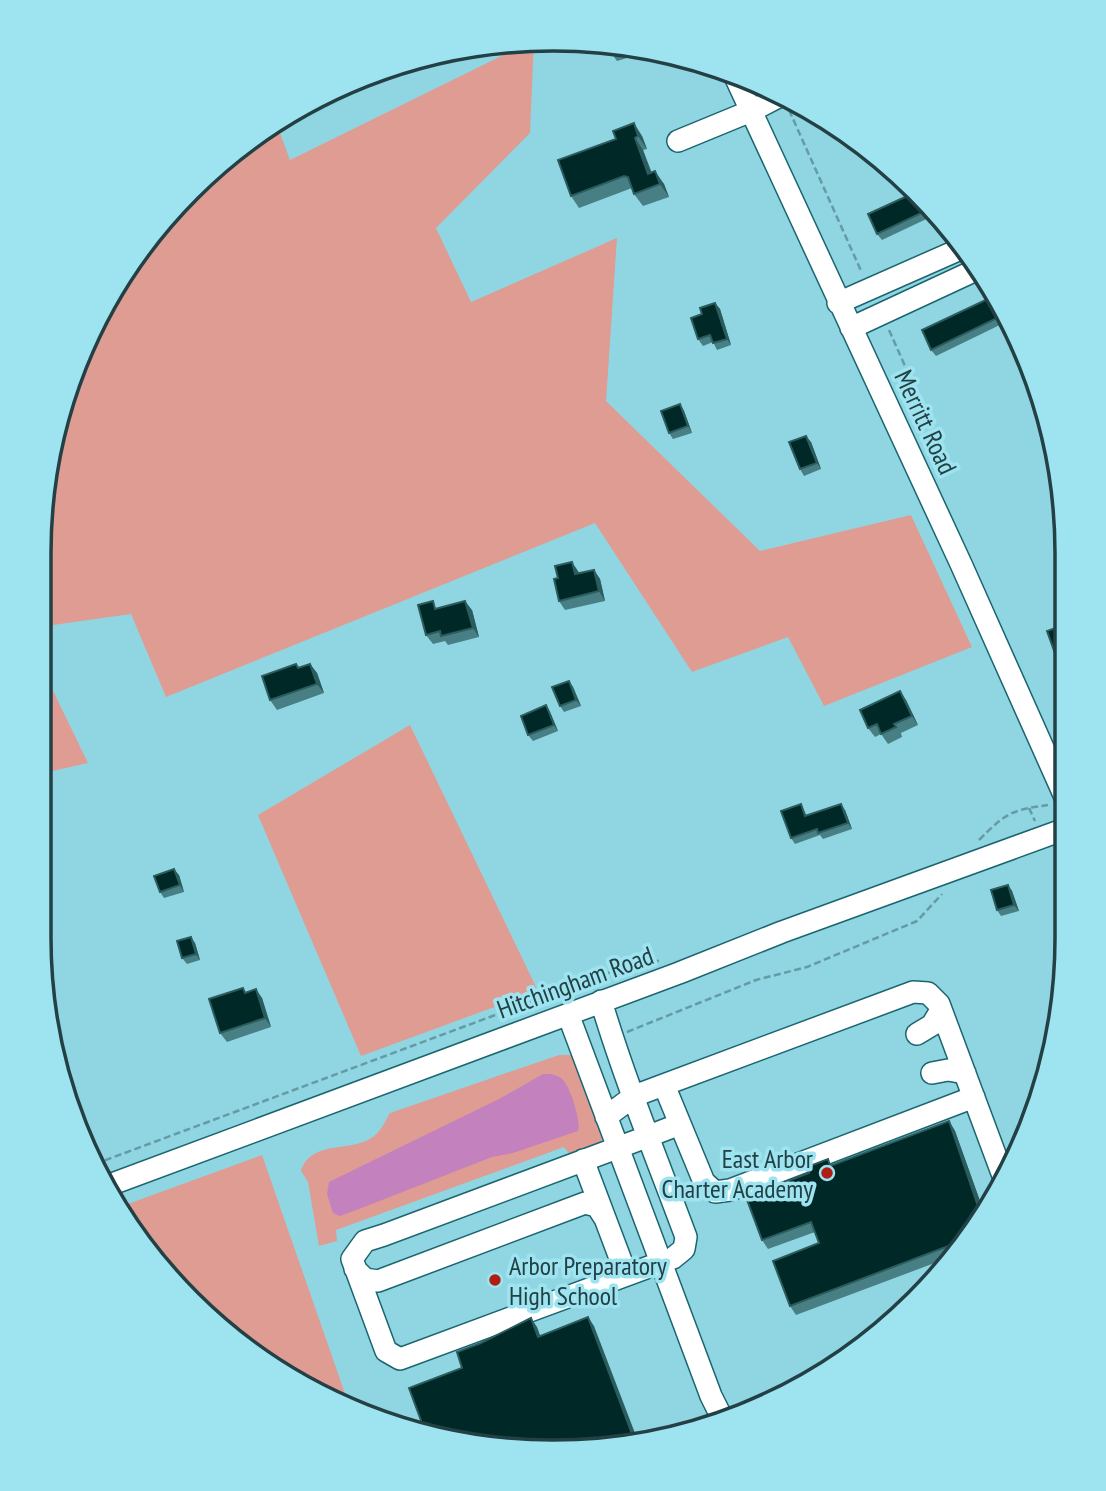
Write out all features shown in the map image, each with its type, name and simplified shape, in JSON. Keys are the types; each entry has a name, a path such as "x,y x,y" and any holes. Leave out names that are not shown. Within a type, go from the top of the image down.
{"street":[{"name":"Merritt Road","path":"740,87 961,564 1055,786"},
{"path":"678,141 775,103"},
{"path":"838,303 954,252"},
{"path":"851,328 970,273"},
{"name":"Hitchingham Road","path":"115,1183 1055,832"},
{"path":"606,1117 634,1096 913,992 928,993 939,1004 1000,1166"},
{"path":"601,1001 612,1037 649,1136 686,1237 684,1249 673,1258 400,1359 386,1351 352,1259 365,1241 649,1136 680,1124"},
{"path":"917,1034 932,1025 941,1010"},
{"path":"568,1014 719,1412"},
{"path":"932,1073 948,1070 965,1073"},
{"path":"664,1085 704,1182 715,1192 730,1190 974,1097"},
{"path":"583,1160 626,1274"},
{"path":"355,1269 365,1279 378,1280 585,1203 597,1206 604,1217"}],"path":[{"path":"789,110 864,277"},
{"path":"978,841 1000,818 1014,811 1055,801"},
{"path":"1029,807 1041,836"},
{"path":"612,1037 756,980 807,967 917,920 945,891"},
{"path":"103,1161 643,960 662,961"}],"shaded area":[{"path":"534,52 530,133 436,228 471,302 617,238 606,401 760,551 911,515 972,647 824,706 788,637 692,672 595,523 166,697 131,614 51,625 52,520 60,455 77,392 103,331 135,274 155,247 175,222 222,175 280,132 290,160 507,53"},
{"path":"51,687 88,763 51,771"},
{"path":"410,725 538,991 361,1056 258,815"},
{"path":"559,1055 574,1055 602,1134 600,1144 587,1152 571,1156 564,1147 336,1230 337,1241 319,1246 308,1182 301,1171 306,1161 314,1154 365,1141 379,1131 390,1113"},
{"path":"543,1074 557,1076 567,1085 577,1113 578,1131 513,1153 492,1157 340,1216 333,1213 327,1194 329,1182 499,1099"},
{"path":"262,1155 345,1395 274,1356 222,1316 175,1269 127,1204"}],"building":[{"path":"634,123 638,136 635,138 648,174 655,171 660,184 634,194 628,177 624,176 571,196 558,160 616,139 613,131"},
{"path":"906,196 922,213 877,234 868,214"},
{"path":"987,300 996,318 931,350 922,330"},
{"path":"715,303 727,339 713,343 710,335 698,339 691,318 702,314 700,308"},
{"path":"680,404 688,426 669,433 661,411"},
{"path":"806,436 817,463 800,469 789,442"},
{"path":"572,562 575,574 594,570 599,591 559,601 554,579 558,578 555,566"},
{"path":"433,601 435,609 465,601 473,628 441,636 440,631 426,635 418,605"},
{"path":"1055,628 1055,653 1047,631"},
{"path":"296,664 298,668 310,664 317,684 270,700 262,676"},
{"path":"569,681 576,700 560,706 552,687"},
{"path":"900,691 912,716 894,724 896,727 881,734 877,724 868,728 860,710"},
{"path":"546,705 554,725 528,735 521,716"},
{"path":"801,804 805,816 841,804 848,823 791,838 781,811"},
{"path":"174,869 180,885 160,892 154,876"},
{"path":"1008,885 1014,905 997,910 991,890"},
{"path":"191,937 196,954 182,958 177,941"},
{"path":"243,988 245,993 256,989 265,1018 220,1033 209,999"},
{"path":"949,1121 978,1206 950,1246 790,1306 773,1261 819,1243 811,1222 762,1240 746,1197 809,1173 807,1167 828,1159 830,1166"},
{"path":"588,1317 632,1434 586,1439 520,1439 455,1431 422,1423 409,1388 462,1368 457,1352 531,1318 538,1337"}],"place":[{"name":"East Arbor Charter Academy","path":"827,1173"},
{"name":"Arbor Preparatory High School","path":"495,1280"}]}
